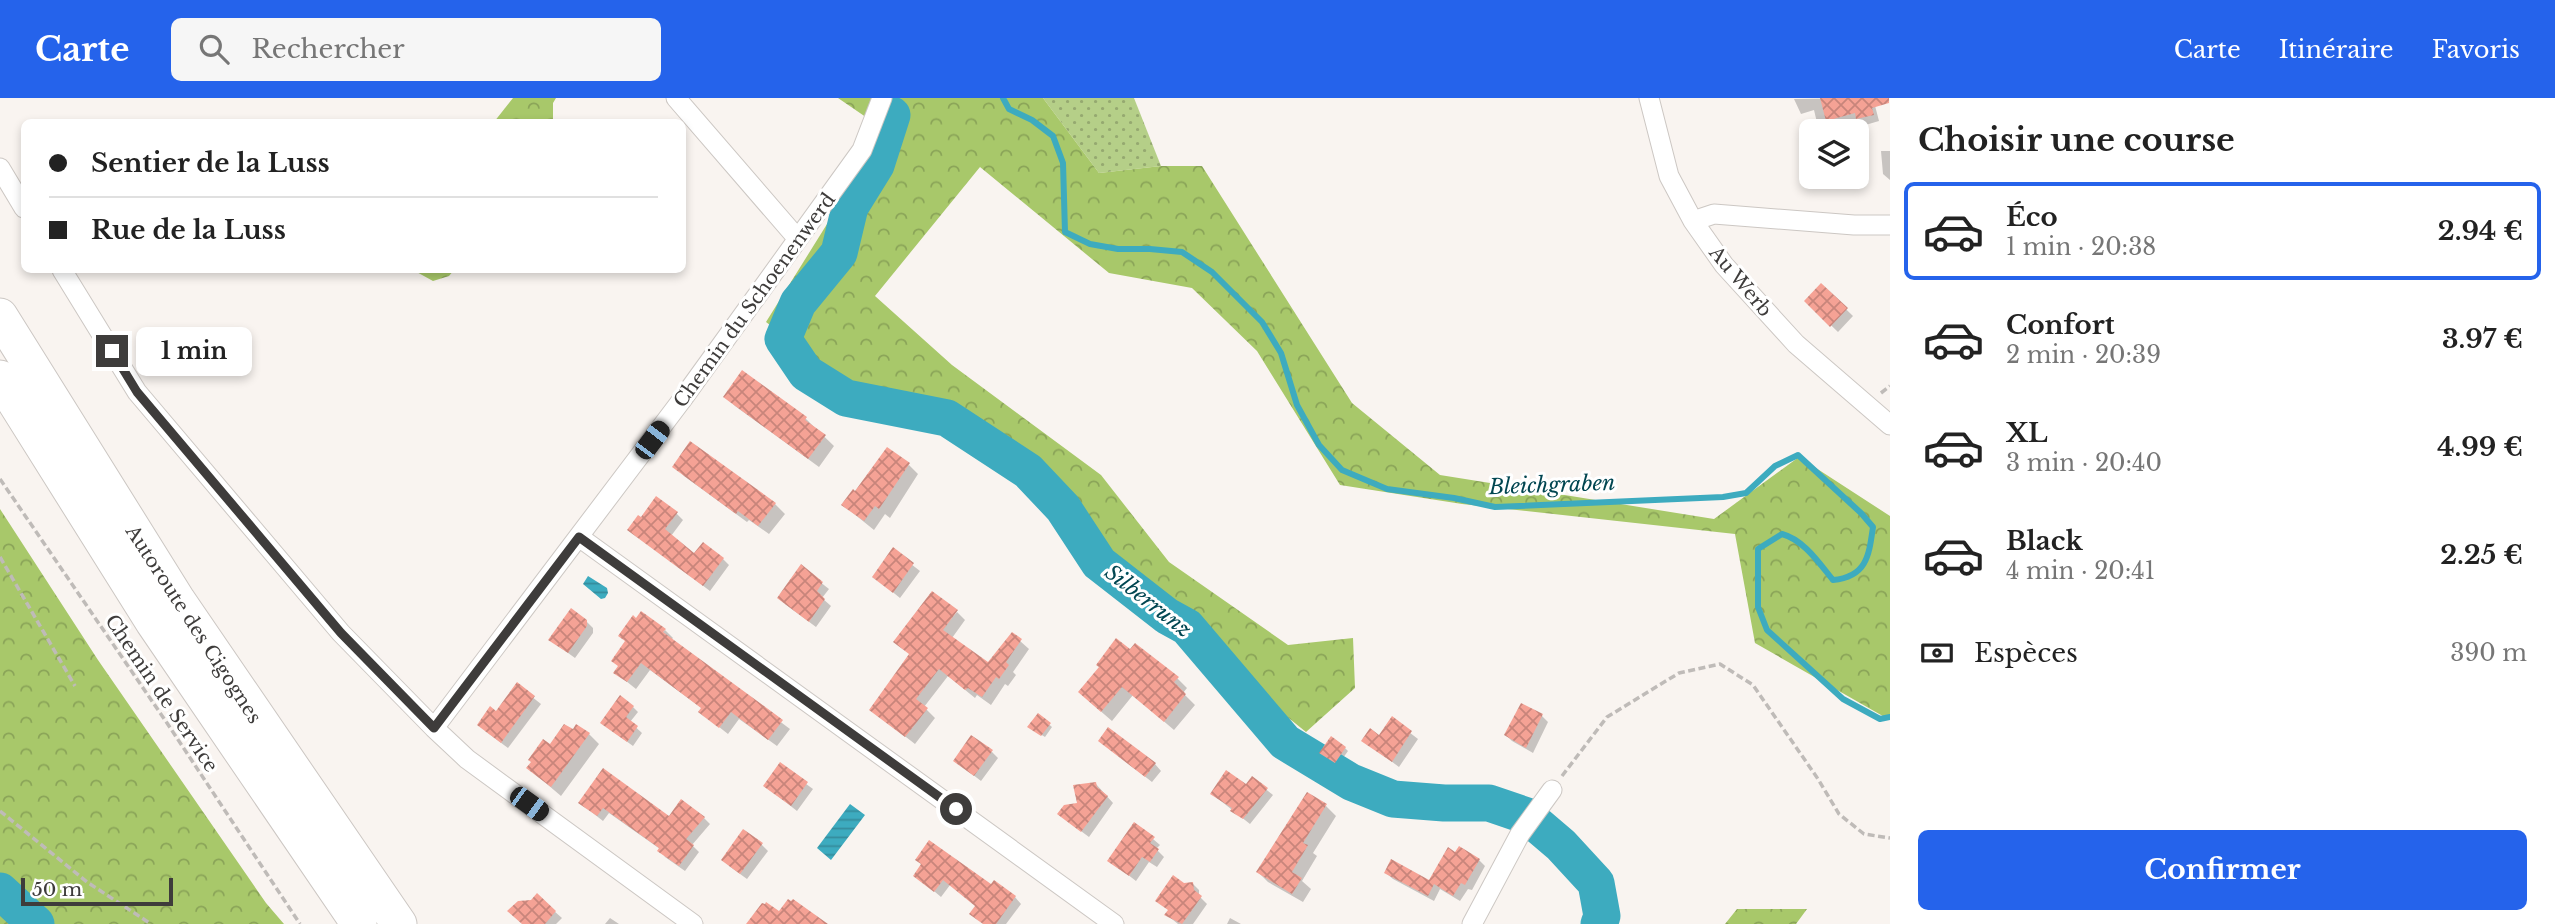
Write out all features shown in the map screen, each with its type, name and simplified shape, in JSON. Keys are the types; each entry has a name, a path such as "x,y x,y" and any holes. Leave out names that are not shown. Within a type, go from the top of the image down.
{"highway":[{"name":"Autoroute des Cigognes","path":"0,316 178,601 399,924"},
{"name":"Autoroute des Cigognes","path":"0,378 153,622 359,924"}],"street":[{"path":"676,98 797,238"},
{"name":"Chemin du Schoenenwerd","path":"434,728 681,401 862,150 882,98"},
{"name":"Au Werb","path":"1649,98 1669,176 1693,221 1724,265 1796,344 1890,425"},
{"path":"0,168 21,203"},
{"path":"1693,221 1714,214 1854,225 1890,225"},
{"path":"64,273 137,392 341,633 467,758 693,924"},
{"path":"579,537 1114,924"},
{"path":"1472,924 1520,834 1548,795"}],"path":[{"name":"Chemin de Service","path":"0,478 300,924"},
{"path":"0,557 75,686"},
{"path":"1548,795 1607,717 1679,673 1720,664 1753,685 1839,814 1864,834 1890,838"},
{"path":"0,811 87,882 151,924"}],"green space":[{"path":"513,98 556,98 553,103 553,119 496,119"},
{"path":"838,98 1043,98 1099,173 1161,166 1202,166 1352,403 1440,475 1714,519 1799,457 1890,516 1890,717 1888,719 1755,643 1735,534 1462,504 1340,485 1257,351 1192,288 1109,273 980,167 875,296 952,365 1101,475 1169,562 1288,645 1353,638 1355,688 1306,732 1096,563 985,426 876,406 766,322 842,200 876,124"},
{"path":"1043,98 1134,98 1161,166 1099,173"},
{"path":"418,273 452,273 449,276 433,281"},
{"path":"0,509 98,660 266,903 284,924 0,924"},
{"path":"1737,909 1807,909 1796,924 1725,924"}],"water":[{"path":"588,576 607,588 605,598 601,599 583,584"},
{"path":"850,804 865,815 831,860 817,848"}],"building":[{"path":"1820,98 1889,98 1889,103 1872,108 1874,115 1856,119 1855,113 1825,119"},
{"path":"1821,283 1848,308 1830,327 1804,301"},
{"path":"742,370 807,417 805,420 826,435 808,459 723,397"},
{"path":"690,441 776,503 758,526 738,511 736,514 672,467"},
{"path":"887,447 910,463 879,509 875,506 864,521 841,505 853,489 855,491"},
{"path":"656,496 678,512 665,529 694,553 703,542 724,558 703,586 627,530 638,515 641,517"},
{"path":"893,547 914,563 893,593 872,577"},
{"path":"801,564 823,582 817,591 825,599 809,622 777,598"},
{"path":"932,591 958,610 943,630 988,662 1012,632 1022,639 1006,662 1009,665 999,679 996,677 982,697 968,688 965,690 939,669 916,699 928,708 905,737 869,710 909,654 893,642"},
{"path":"571,608 587,620 587,626 568,653 548,640"},
{"path":"641,611 666,629 663,632 783,720 768,740 731,712 719,728 698,712 701,708 641,663 627,682 613,673 618,666 611,661 625,641 618,636 633,615 636,618"},
{"path":"1116,638 1130,649 1135,643 1179,677 1174,682 1186,694 1164,722 1122,687 1101,712 1078,692 1099,667 1096,665"},
{"path":"517,682 535,696 501,743 477,725 490,706 496,711"},
{"path":"620,695 634,706 626,717 638,726 627,742 600,723"},
{"path":"1521,703 1543,714 1526,748 1504,735"},
{"path":"1038,713 1051,723 1041,736 1027,727"},
{"path":"1392,716 1412,731 1392,762 1361,741 1370,728 1379,735"},
{"path":"564,724 573,729 576,724 590,733 551,787 526,768 531,762 528,760 543,739 550,744"},
{"path":"1108,727 1156,763 1145,777 1098,741"},
{"path":"971,735 993,750 974,776 953,761"},
{"path":"1331,736 1346,747 1335,763 1319,753"},
{"path":"780,762 808,782 791,806 763,786"},
{"path":"603,768 669,816 681,799 705,817 686,839 694,845 679,866 657,851 659,848 603,808 597,816 578,803"},
{"path":"1226,770 1246,784 1252,776 1268,788 1243,819 1230,811 1232,808 1210,794"},
{"path":"1096,782 1097,787 1108,796 1081,832 1057,814 1064,805 1077,803 1073,785"},
{"path":"1307,792 1327,804 1303,843 1308,845 1292,872 1302,878 1292,894 1256,872"},
{"path":"1134,822 1155,837 1150,843 1159,849 1150,862 1142,857 1129,876 1107,861"},
{"path":"743,829 763,843 740,874 721,860"},
{"path":"929,840 991,884 994,880 1016,896 996,924 983,924 969,914 975,906 943,880 934,892 913,876 921,864 915,860"},
{"path":"1459,846 1480,859 1465,885 1461,883 1453,896 1434,884 1428,896 1384,873 1391,859 1429,880 1448,847 1455,852"},
{"path":"1173,875 1184,883 1193,882 1194,890 1202,896 1182,924 1164,915 1168,910 1155,901"},
{"path":"537,893 556,911 545,924 522,924 507,911 518,901 531,900"},
{"path":"788,899 793,899 828,924 746,924 762,903 766,902 779,911"}],"waterway":[{"name":"Bleichgraben","path":"1003,98 1009,109 1032,120 1053,136 1063,163 1065,232 1090,244 1118,249 1182,252 1212,272 1262,322 1281,353 1297,405 1319,445 1342,470 1387,489 1454,498 1495,507 1723,497 1746,493 1775,466 1798,455 1873,527 1868,555 1860,569 1844,578 1833,580 1804,547 1782,534 1758,549 1758,607 1767,630 1843,699 1880,719 1890,717"},
{"name":"Silberrunz","path":"892,115 876,165 850,207 839,253 798,303 783,339 806,373 846,398 947,418 1028,471 1063,508 1099,563 1167,616 1187,627 1285,742 1351,782 1393,799 1489,803 1527,816 1561,845 1596,883 1602,916 1599,924"},
{"path":"0,891 36,924"}],"route":[{"path":"112,351 137,392 341,633 434,728 579,537 956,809"}]}
